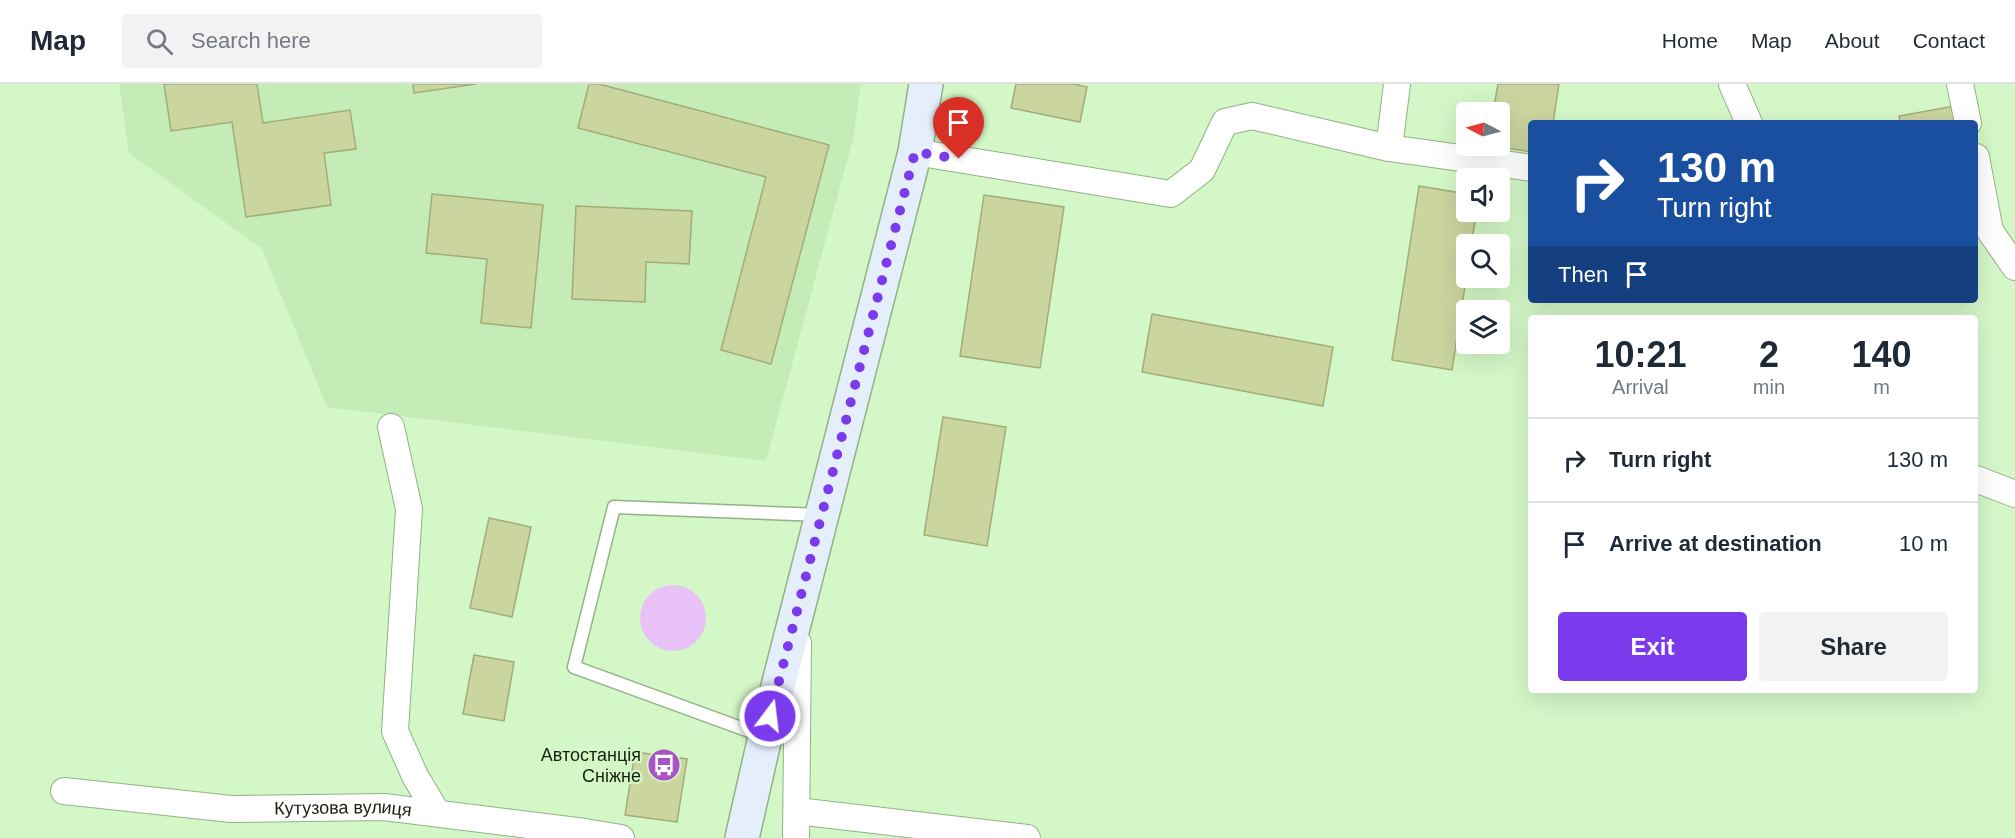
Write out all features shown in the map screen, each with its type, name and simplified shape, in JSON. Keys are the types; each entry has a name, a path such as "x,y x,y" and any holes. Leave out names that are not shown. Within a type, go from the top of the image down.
{"main road":[{"path":"742,838 765,737 915,152 926,84"}],"street":[{"path":"1389,148 1396,84"},
{"path":"1732,84 1748,120"},
{"path":"1960,84 1967,120"},
{"path":"915,152 1171,194 1202,170 1225,122 1252,116 1389,148 1528,167"},
{"path":"1978,168 1990,231 2015,267"},
{"path":"391,427 409,509 395,731 415,776 437,813"},
{"path":"1978,480 2015,494"},
{"path":"796,838 798,612"},
{"name":"Кутузова вулиця","path":"64,791 231,809 384,807 621,838"},
{"path":"797,811 1027,838"}],"lane":[{"path":"765,737 574,667 614,507 822,515"}],"shaded area":[{"path":"119,84 861,84 853,139 766,461 327,407 262,249 129,153"},
{"path":"673,585 686,588 696,595 703,605 706,618 703,631 696,641 686,648 673,651 660,648 650,641 643,631 640,618 643,605 650,595 660,588"}],"building":[{"path":"164,84 257,84 263,123 350,110 356,149 324,153 331,205 246,217 232,122 171,131"},
{"path":"413,84 476,84 414,93"},
{"path":"589,84 599,84 829,145 771,364 721,350 766,177 578,128"},
{"path":"1016,84 1074,84 1087,87 1080,122 1011,108"},
{"path":"1498,84 1559,84 1553,120 1528,120 1528,151 1510,149 1510,102 1495,102"},
{"path":"1954,106 1956,120 1900,120 1899,116"},
{"path":"1419,186 1456,192 1456,222 1475,222 1473,234 1456,234 1456,288 1465,288 1463,300 1456,300 1456,344 1452,370 1392,360"},
{"path":"432,194 543,205 531,328 481,323 487,259 426,253"},
{"path":"984,195 1064,207 1040,368 960,356"},
{"path":"576,206 692,211 689,264 646,262 645,302 572,299"},
{"path":"1152,314 1333,347 1323,406 1142,372"},
{"path":"943,417 1006,427 987,546 924,535"},
{"path":"489,518 531,527 512,617 470,608"},
{"path":"474,655 514,662 504,721 463,714"},
{"path":"635,752 687,759 677,822 625,815"}],"place":[{"name":"Автостанція Сніжне","path":"664,765"}],"route":[{"path":"770,716 915,152 959,159"}]}
